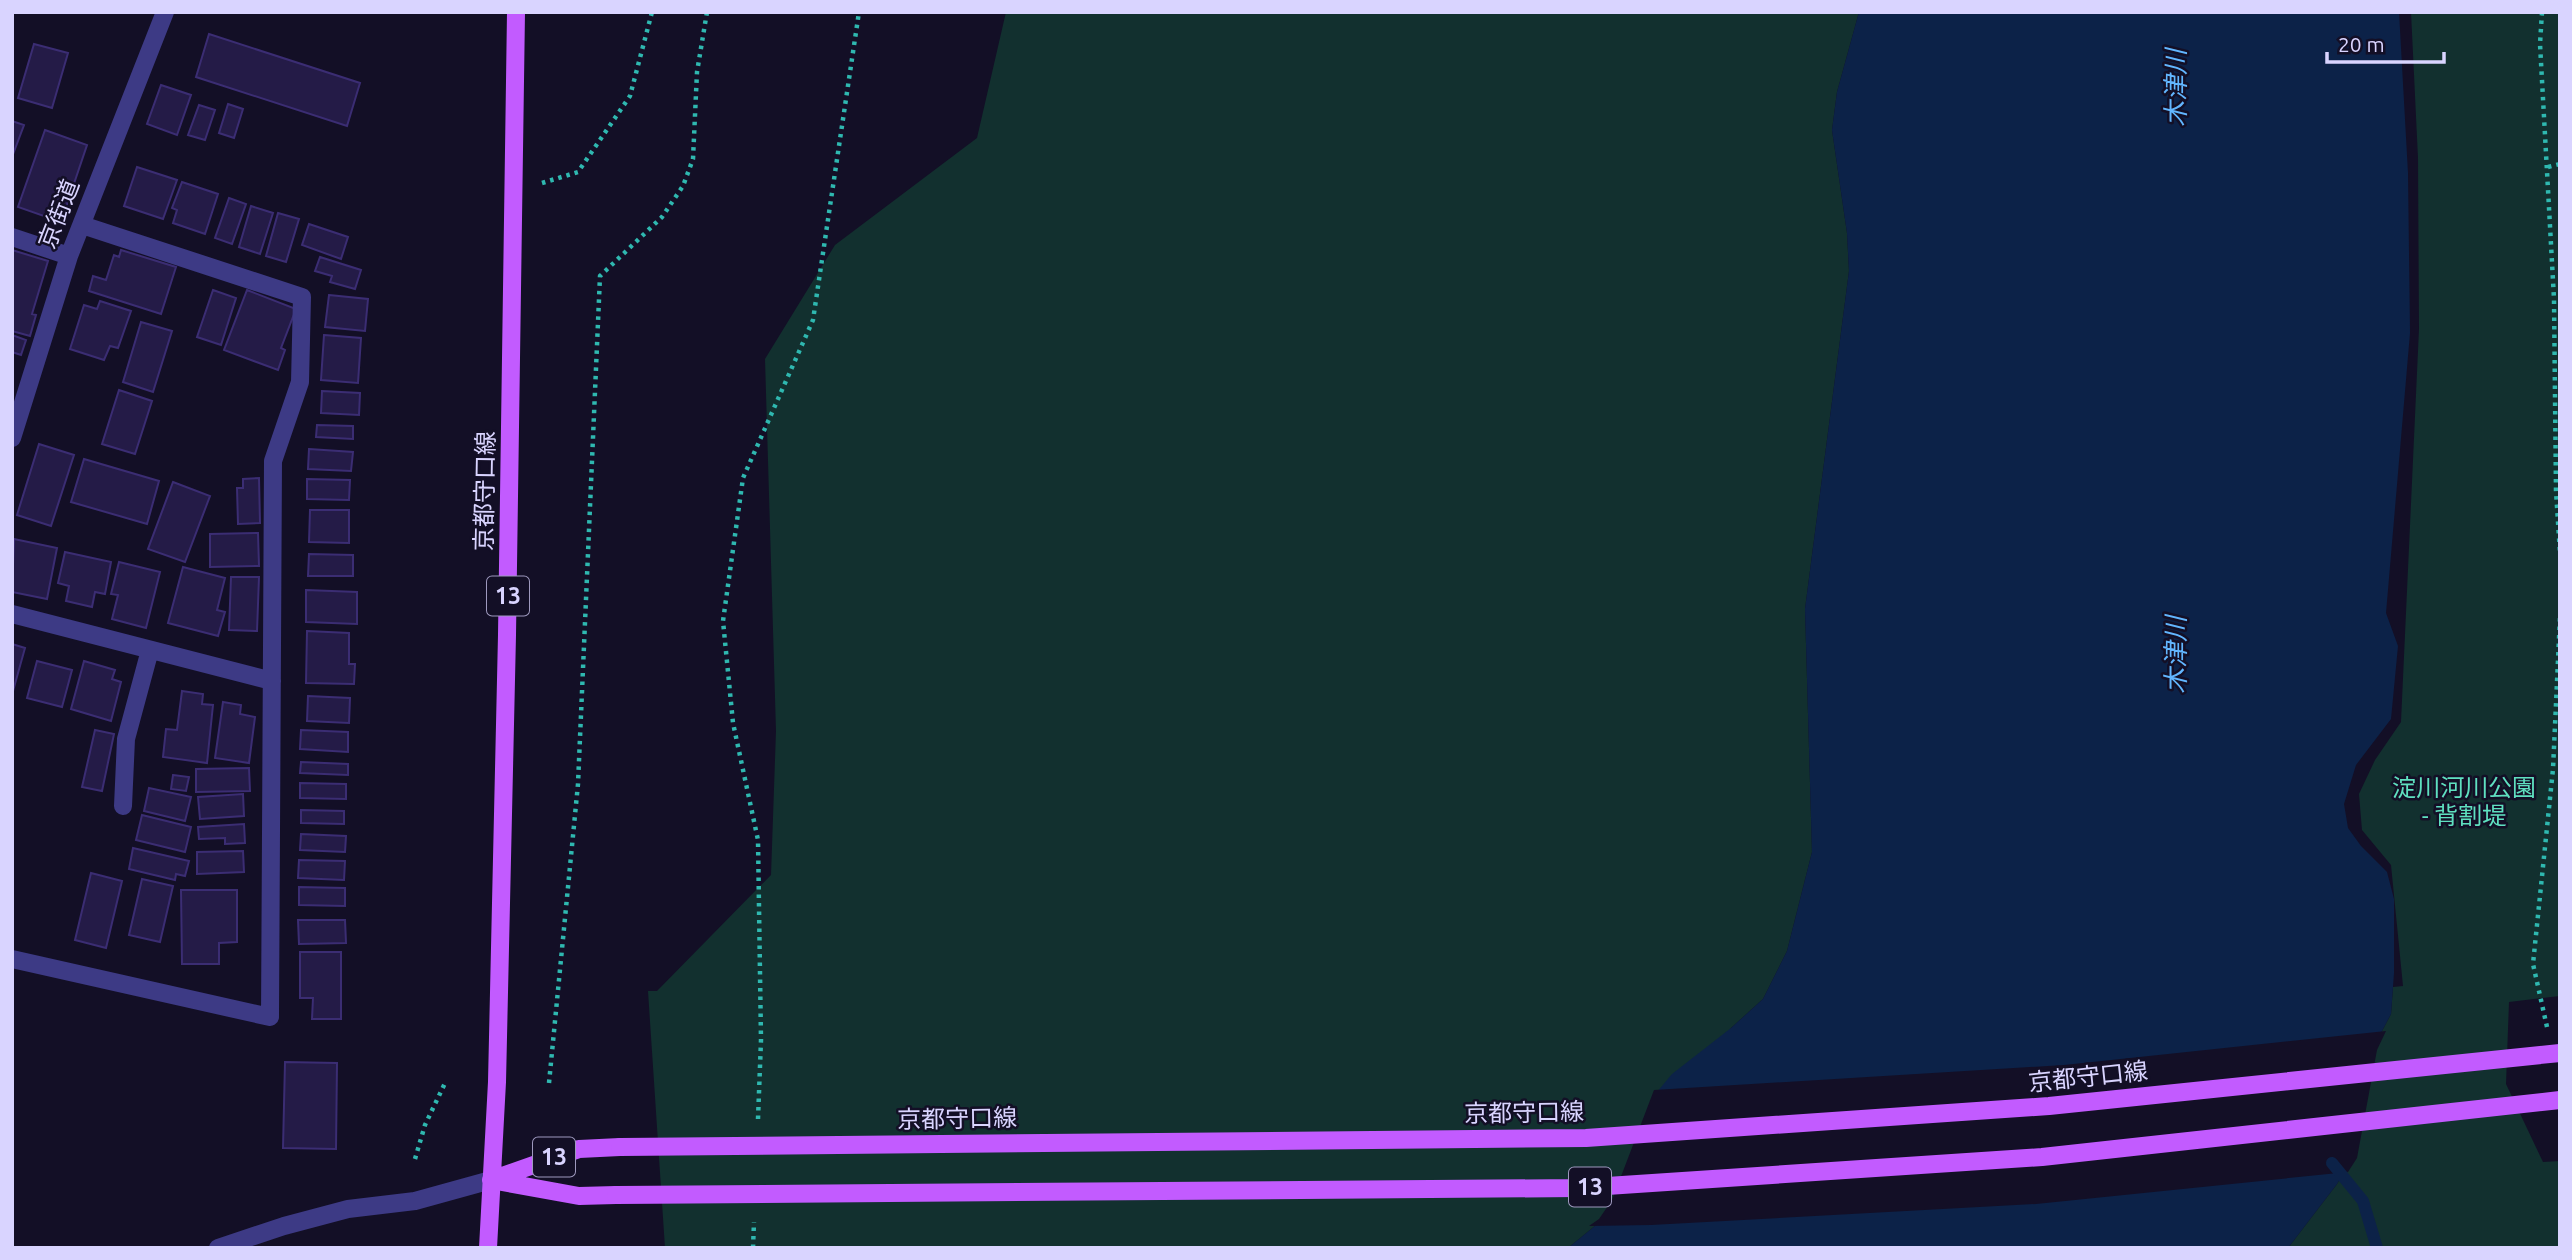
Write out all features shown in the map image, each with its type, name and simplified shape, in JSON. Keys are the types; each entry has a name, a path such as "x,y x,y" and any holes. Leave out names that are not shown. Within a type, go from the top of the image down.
{"main road":[{"name":"京都守口線","path":"516,12 507,635 497,1082 491,1180 579,1149 1586,1138 2049,1106 2560,1053"},
{"name":"13","path":"491,1180 579,1196 1577,1188 2042,1157 2560,1100"},
{"path":"488,1248 491,1180"}],"street":[{"name":"京街道","path":"12,438 69,256 165,12"},
{"path":"12,959 270,1017 273,461 300,382 302,297 82,225"},
{"path":"12,237 69,256"},
{"path":"12,614 272,681"},
{"path":"123,806 126,739 149,650"},
{"path":"218,1248 284,1226 348,1209 415,1201 491,1180"}],"path":[{"path":"513,191 578,172 630,96 652,12"},
{"path":"549,1083 578,784 600,276 662,217 682,186 693,159 697,72 706,12"},
{"path":"758,1123 761,1040 758,840 733,723 723,621 743,478 813,320 859,12"},
{"path":"2542,12 2540,44 2548,167 2560,553"},
{"path":"2548,167 2560,164"},
{"path":"2548,1030 2533,964 2553,768 2560,617"},
{"path":"415,1159 425,1125 446,1081"},
{"path":"753,1248 754,1220"}],"green space":[{"path":"1006,12 1859,12 1837,92 1832,130 1847,233 1849,271 1805,609 1812,852 1787,951 1763,999 1731,1028 1601,1221 1568,1248 665,1248 648,991 657,991 771,875 776,731 765,359 835,245 977,138"},
{"name":"淀川河川公園 - 背割堤","path":"2411,12 2560,12 2560,996 2509,1002 2506,1084 2543,1162 2560,1161 2560,1248 2288,1248 2337,1184 2353,1157 2373,1048 2391,1014 2393,987 2403,986 2391,865 2362,830 2359,794 2375,760 2401,722 2419,329 2418,158"}],"water":[{"name":"木津川","path":"1859,12 2399,12 2408,173 2410,333 2386,613 2398,646 2391,719 2356,765 2344,804 2348,828 2361,846 2387,872 2394,899 2391,1014 2373,1048 2353,1157 2337,1184 2288,1248 1568,1248 1601,1221 1615,1202 1657,1092 1672,1074 1763,999 1787,951 1812,852 1805,609 1849,271 1847,233 1832,130 1837,92"}],"pier":[{"path":"2386,1031 2377,1050 2357,1158 2348,1172 2036,1204 1589,1226 1599,1219 1612,1200 1654,1090 2064,1065"}],"building":[{"path":"209,34 360,83 347,126 196,77"},
{"path":"34,44 68,53 52,108 18,98"},
{"path":"161,85 191,95 177,135 147,124"},
{"path":"228,104 243,109 234,138 219,133"},
{"path":"199,105 215,110 205,140 188,135"},
{"path":"12,121 24,125 12,157"},
{"path":"45,130 87,145 61,222 18,207"},
{"path":"137,167 177,180 163,219 124,206"},
{"path":"182,182 218,194 205,234 173,223 177,210 172,208"},
{"path":"229,198 246,204 232,244 215,238"},
{"path":"251,206 273,213 260,254 239,247"},
{"path":"278,213 299,219 286,262 266,256"},
{"path":"309,224 348,237 341,259 302,245"},
{"path":"12,250 48,261 32,314 36,315 30,336 12,331"},
{"path":"121,250 176,267 161,314 89,291 93,276 106,280 114,255 119,257"},
{"path":"320,257 361,270 355,289 330,282 332,276 315,271"},
{"path":"213,290 236,298 221,345 197,337"},
{"path":"247,290 296,309 281,348 285,350 278,370 224,350"},
{"path":"329,295 368,299 365,331 325,327"},
{"path":"100,301 131,311 118,348 110,346 104,360 70,349 84,305 97,309"},
{"path":"141,322 172,331 153,392 123,382"},
{"path":"12,335 26,340 21,355 12,352"},
{"path":"324,335 361,338 358,383 321,380"},
{"path":"119,390 152,401 135,454 102,444"},
{"path":"322,391 360,393 359,415 321,413"},
{"path":"317,425 353,426 353,439 316,437"},
{"path":"39,444 74,455 51,526 17,515"},
{"path":"309,449 353,452 351,471 308,469"},
{"path":"84,459 159,481 147,524 71,502"},
{"path":"259,478 260,523 238,524 237,488 243,488 243,479"},
{"path":"307,479 350,480 349,500 307,499"},
{"path":"173,482 210,496 185,562 148,549"},
{"path":"310,510 349,510 349,543 309,542"},
{"path":"258,533 259,566 210,567 210,534"},
{"path":"14,539 57,548 47,599 12,592"},
{"path":"65,552 111,562 105,594 95,592 92,607 66,601 69,586 58,583"},
{"path":"309,554 353,555 353,576 308,576"},
{"path":"119,562 160,572 146,628 112,619 118,595 111,594"},
{"path":"183,567 225,578 217,610 225,612 218,636 168,623"},
{"path":"231,577 259,577 257,631 229,630"},
{"path":"306,590 357,592 357,624 306,622"},
{"path":"307,631 349,633 349,664 355,664 354,684 306,683"},
{"path":"12,644 25,648 13,691 12,690"},
{"path":"37,661 72,670 62,707 27,698"},
{"path":"84,661 115,670 112,679 121,682 111,721 71,709"},
{"path":"182,691 203,694 202,704 213,705 207,763 163,757 166,729 177,730"},
{"path":"308,696 350,698 349,723 307,721"},
{"path":"223,702 241,705 240,714 255,717 249,763 215,758"},
{"path":"95,730 114,734 102,791 82,787"},
{"path":"301,730 348,732 348,752 300,749"},
{"path":"301,762 348,764 348,775 300,773"},
{"path":"249,768 250,791 196,792 196,769"},
{"path":"173,775 189,777 186,791 171,789"},
{"path":"300,783 346,784 346,799 300,798"},
{"path":"149,788 191,797 185,821 144,811"},
{"path":"243,794 244,816 200,819 198,797"},
{"path":"301,810 344,811 344,824 301,823"},
{"path":"142,815 191,827 185,852 136,840"},
{"path":"244,824 245,843 225,844 225,838 199,839 198,827"},
{"path":"301,834 346,836 345,852 300,850"},
{"path":"133,848 189,861 185,876 176,874 175,880 129,869"},
{"path":"243,851 244,872 197,874 197,852"},
{"path":"299,860 345,861 344,880 298,878"},
{"path":"91,873 122,881 106,948 75,940"},
{"path":"142,879 173,886 160,942 129,935"},
{"path":"299,887 345,888 345,906 299,905"},
{"path":"181,890 237,890 237,942 219,943 219,964 182,964"},
{"path":"298,920 345,920 346,943 299,944"},
{"path":"300,952 341,952 341,1019 312,1019 313,998 300,998"},
{"path":"285,1062 337,1063 336,1149 283,1148"}],"waterway":[{"path":"2332,1163 2363,1201 2377,1248"}]}
